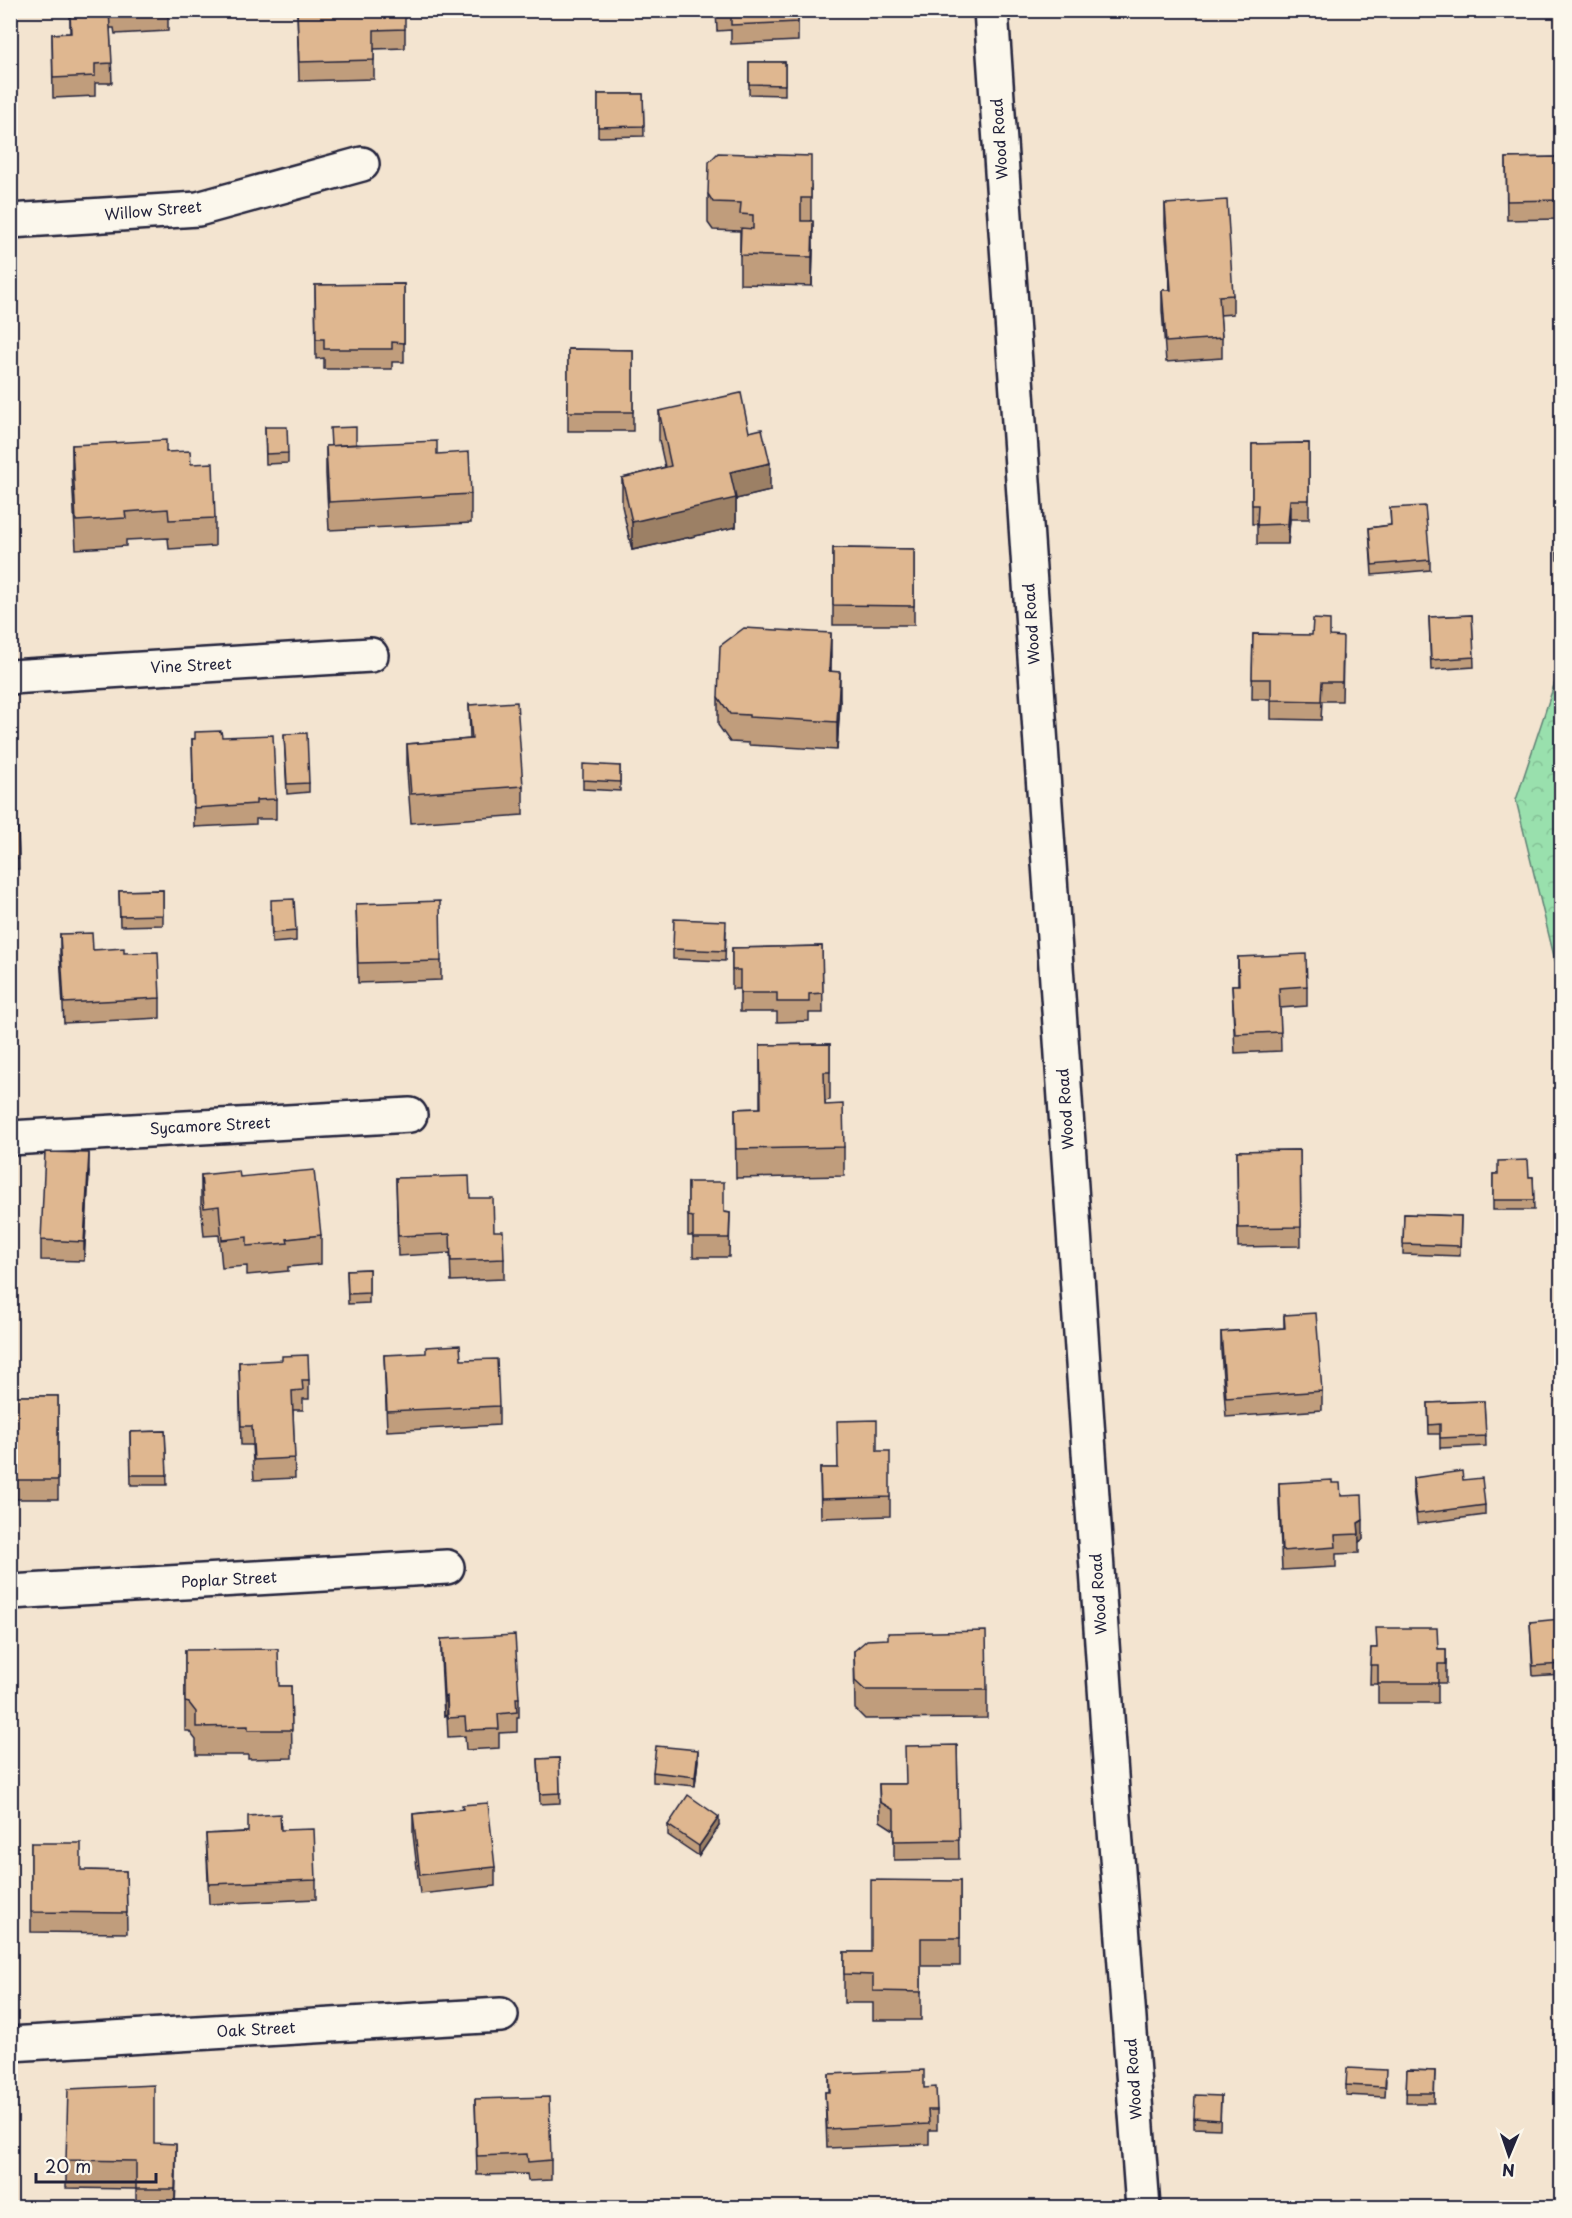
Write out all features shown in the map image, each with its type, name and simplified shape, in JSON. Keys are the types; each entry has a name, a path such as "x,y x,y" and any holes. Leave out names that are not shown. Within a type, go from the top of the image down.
{"street":[{"name":"Wood Road","path":"991,10 1111,1779 1143,2208"},
{"name":"Willow Street","path":"10,220 198,209 362,164"},
{"name":"Vine Street","path":"10,677 371,655"},
{"name":"Sycamore Street","path":"10,1138 410,1115"},
{"name":"Poplar Street","path":"10,1592 447,1567"},
{"name":"Oak Street","path":"10,2044 501,2015"}],"green space":[{"path":"1562,664 1561,985 1516,800"}],"building":[{"path":"93,10 109,10 112,63 95,64 95,76 53,78 52,34 71,33 70,15 93,14"},
{"path":"115,10 168,10 168,12 115,14"},
{"path":"297,10 405,10 405,29 374,30 374,60 299,62"},
{"path":"716,10 798,10 798,22 731,25 731,11 717,12"},
{"path":"749,62 785,62 785,85 749,84"},
{"path":"598,94 643,94 644,126 598,127"},
{"path":"718,153 811,156 811,198 801,198 801,221 813,221 812,257 740,255 741,228 753,229 753,215 740,214 741,203 713,202 708,194 709,162"},
{"path":"1562,157 1562,200 1507,201 1506,158"},
{"path":"1227,200 1233,295 1219,296 1222,338 1166,342 1162,290 1171,290 1165,204"},
{"path":"404,284 404,343 392,342 392,349 324,349 324,339 316,339 315,285"},
{"path":"568,349 633,350 633,412 568,412"},
{"path":"741,393 749,432 762,429 770,463 730,472 736,498 632,522 622,478 671,466 659,411"},
{"path":"265,427 287,427 288,453 266,454"},
{"path":"356,427 356,444 331,446 330,428"},
{"path":"166,440 166,452 190,451 191,464 213,463 215,518 169,520 168,509 125,512 126,518 76,521 72,445"},
{"path":"437,441 437,454 469,452 471,494 329,502 326,446"},
{"path":"1309,443 1309,500 1290,500 1288,524 1257,525 1258,505 1252,505 1252,444"},
{"path":"1425,506 1430,560 1372,565 1369,528 1391,525 1390,508"},
{"path":"1556,522 1562,522 1562,550 1557,550"},
{"path":"833,548 914,549 914,606 833,605"},
{"path":"1472,615 1474,657 1431,660 1429,617"},
{"path":"1313,619 1330,620 1330,636 1343,637 1342,682 1322,682 1321,701 1271,700 1271,679 1252,679 1253,634 1312,635"},
{"path":"744,628 831,633 829,671 840,672 837,722 730,714 718,697 720,646"},
{"path":"517,702 523,786 411,794 407,744 472,739 469,705"},
{"path":"221,731 222,737 273,735 276,799 256,800 256,804 194,808 192,739 195,739 195,732"},
{"path":"307,733 309,783 287,784 284,734"},
{"path":"583,764 620,766 620,782 583,780"},
{"path":"10,829 18,829 19,859 10,859"},
{"path":"163,890 163,915 120,916 119,891"},
{"path":"294,899 296,931 272,933 271,900"},
{"path":"440,901 441,961 358,963 356,904"},
{"path":"674,919 726,921 725,951 673,949"},
{"path":"92,933 93,950 124,948 124,953 158,952 160,998 64,1003 60,934"},
{"path":"822,946 823,993 809,994 809,1002 777,1002 777,993 740,993 740,970 732,970 732,948"},
{"path":"1306,954 1307,986 1279,988 1281,1032 1235,1034 1232,985 1239,985 1238,957"},
{"path":"830,1044 830,1072 824,1072 825,1105 843,1104 844,1147 736,1149 735,1109 761,1108 760,1045"},
{"path":"1300,1150 1301,1227 1238,1228 1237,1151"},
{"path":"45,1152 89,1153 84,1242 41,1240"},
{"path":"1528,1160 1529,1177 1533,1177 1534,1200 1493,1200 1493,1174 1498,1174 1498,1161"},
{"path":"314,1170 321,1235 287,1239 288,1243 247,1246 247,1237 222,1240 219,1206 204,1208 201,1175 239,1171 240,1177"},
{"path":"469,1176 470,1198 493,1198 494,1231 503,1231 504,1259 451,1261 450,1234 398,1236 396,1178"},
{"path":"688,1182 724,1182 724,1212 730,1213 729,1238 693,1238 693,1217 688,1216"},
{"path":"1404,1214 1461,1216 1460,1246 1403,1244"},
{"path":"369,1269 369,1293 348,1294 347,1270"},
{"path":"1316,1313 1322,1391 1226,1398 1221,1332 1285,1328 1284,1315"},
{"path":"460,1345 461,1360 497,1359 499,1406 387,1411 384,1355 426,1353 426,1347"},
{"path":"308,1355 309,1380 302,1380 303,1390 292,1391 295,1458 254,1460 252,1426 241,1426 239,1362 282,1360 282,1356"},
{"path":"10,1396 58,1396 58,1480 15,1480 15,1466 10,1466"},
{"path":"1484,1401 1486,1436 1440,1438 1440,1424 1429,1425 1428,1403"},
{"path":"877,1420 877,1451 890,1451 890,1497 821,1499 820,1468 838,1468 837,1421"},
{"path":"165,1431 167,1475 131,1475 130,1432"},
{"path":"1462,1471 1463,1480 1482,1478 1485,1505 1417,1514 1413,1478"},
{"path":"1332,1480 1332,1483 1340,1483 1341,1496 1362,1495 1363,1520 1358,1523 1359,1534 1335,1535 1336,1547 1282,1551 1279,1483"},
{"path":"1560,1619 1562,1664 1533,1666 1530,1622"},
{"path":"1376,1628 1437,1628 1438,1649 1446,1649 1446,1664 1438,1664 1438,1683 1378,1683 1378,1665 1370,1665 1371,1648 1377,1648"},
{"path":"986,1631 987,1690 865,1690 855,1681 854,1651 867,1640 888,1639 888,1633"},
{"path":"515,1635 519,1698 516,1698 517,1712 498,1714 499,1729 466,1730 465,1717 448,1718 447,1696 444,1697 441,1639"},
{"path":"278,1649 279,1686 291,1686 292,1730 248,1730 248,1726 196,1727 196,1712 189,1703 185,1702 185,1650"},
{"path":"957,1745 959,1840 894,1841 894,1810 880,1802 879,1784 906,1784 905,1746"},
{"path":"656,1746 698,1750 695,1777 653,1772"},
{"path":"559,1758 560,1793 540,1794 538,1759"},
{"path":"688,1795 719,1817 699,1846 668,1825"},
{"path":"488,1803 495,1867 420,1875 413,1814 463,1809 462,1805"},
{"path":"280,1814 281,1830 314,1829 316,1880 209,1884 206,1834 248,1832 248,1816"},
{"path":"31,1843 81,1843 81,1870 126,1871 127,1913 31,1912"},
{"path":"871,1880 960,1881 960,1938 921,1938 921,1992 873,1991 873,1975 844,1974 844,1952 871,1952"},
{"path":"1347,2068 1386,2070 1385,2087 1346,2085"},
{"path":"924,2070 924,2088 936,2087 937,2110 928,2110 929,2124 827,2129 825,2092 830,2092 829,2074"},
{"path":"1407,2070 1435,2071 1434,2093 1406,2093"},
{"path":"154,2085 154,2143 176,2144 175,2189 136,2189 136,2161 66,2160 68,2089"},
{"path":"1195,2095 1221,2096 1220,2120 1194,2118"},
{"path":"549,2097 551,2160 528,2162 527,2154 477,2156 475,2099"},
{"path":"825,2204 826,2208 781,2208 781,2205"}]}
